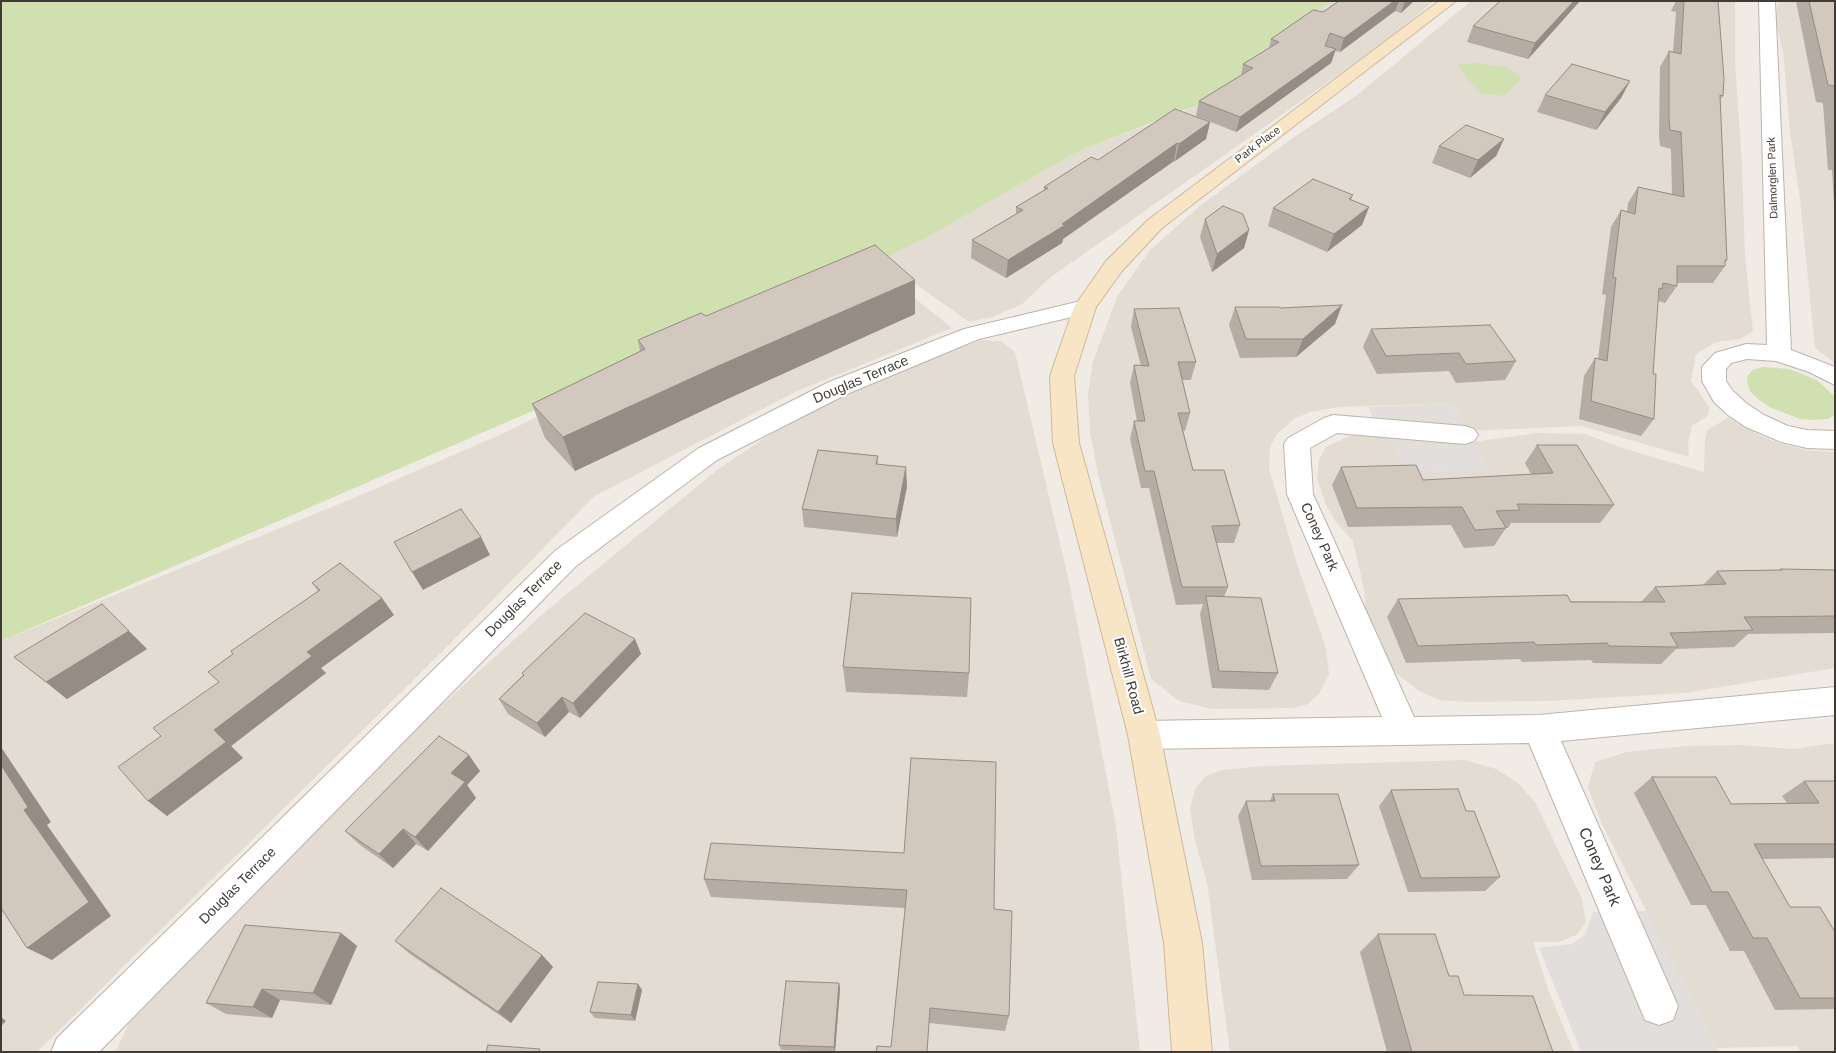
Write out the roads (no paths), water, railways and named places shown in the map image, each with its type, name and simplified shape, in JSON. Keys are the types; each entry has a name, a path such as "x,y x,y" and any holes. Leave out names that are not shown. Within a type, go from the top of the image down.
{"street":[{"name":"Park Place","path":"1084,307 1114,266 1154,224 1449,1"},
{"name":"Dalmorglen Park","path":"1767,1 1779,354"},
{"name":"Birkhill Road","path":"1084,307 1062,376 1066,442 1144,735 1183,942 1192,1052"},
{"name":"Douglas Terrace","path":"71,1052 574,552 708,454 838,388 972,334 1084,307"},
{"path":"1835,377 1817,367 1779,354 1746,351 1723,358 1714,367 1714,381 1723,396 1737,409 1755,421 1781,432 1807,439 1835,440"},
{"name":"Coney Park","path":"1404,731 1300,494 1297,444 1333,424 1465,435"},
{"path":"1144,735 1539,729 1835,701"},
{"name":"Coney Park","path":"1539,729 1659,1006"}]}
